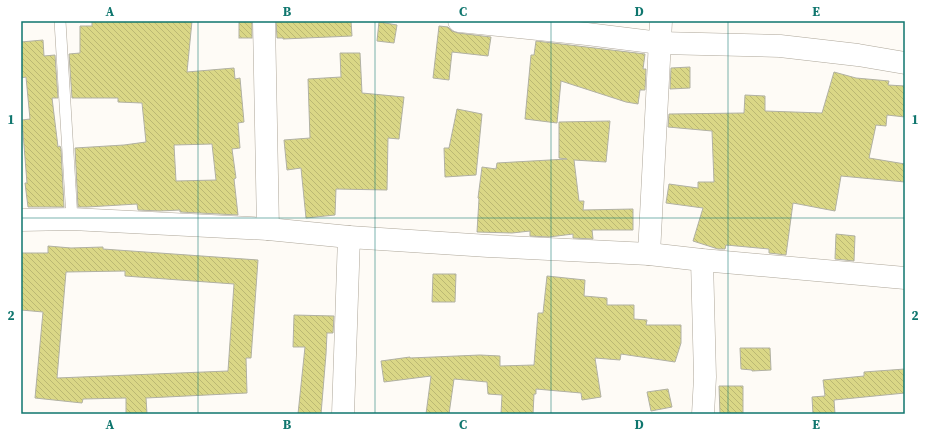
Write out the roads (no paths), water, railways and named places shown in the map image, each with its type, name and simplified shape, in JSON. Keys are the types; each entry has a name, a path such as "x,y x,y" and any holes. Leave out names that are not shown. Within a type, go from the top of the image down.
{"street":[{"path":"264,21 268,229"},
{"path":"459,21 660,43 780,46 858,55 905,63"},
{"path":"649,254 662,21"},
{"path":"21,220 72,219 268,229 349,237 649,254 905,278"},
{"path":"343,414 349,237"},
{"path":"702,260 705,377 703,414"}],"lane":[{"path":"60,21 72,219"}]}
